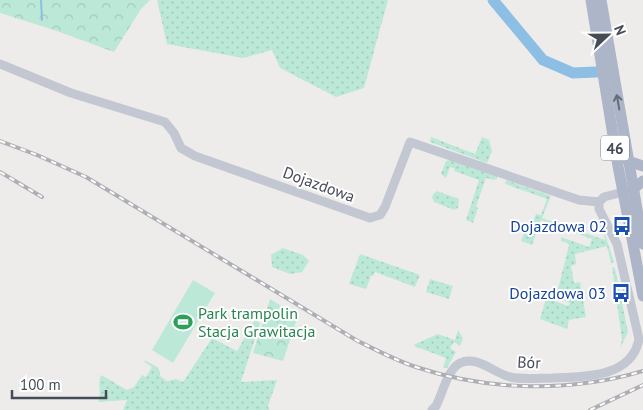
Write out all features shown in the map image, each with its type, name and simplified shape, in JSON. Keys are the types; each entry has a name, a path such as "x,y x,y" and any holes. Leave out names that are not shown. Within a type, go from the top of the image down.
{"main road":[{"name":"46","path":"591,0 605,57"},
{"name":"46","path":"601,0 605,57 628,191 643,296"},
{"name":"46","path":"609,85 628,161 628,191 643,244"},
{"path":"628,161 643,166"},
{"path":"628,191 643,181"}],"street":[{"name":"Dojazdowa","path":"0,64 71,93 165,122 182,148 195,156 370,218 380,215 385,207 410,142 579,200 599,202"},
{"path":"599,202 608,196 628,191"},
{"name":"Bór","path":"432,410 438,404 453,370 465,362 472,361 498,373 522,378 597,375 619,368 631,357 641,339 617,244 599,209 599,202"}],"green space":[{"path":"0,0 150,0 141,9 114,52 0,13"},
{"path":"157,0 388,0 364,88 336,97 280,68 272,50 243,58 167,44"},
{"path":"431,137 475,154 482,137 489,140 492,151 487,163 430,142"},
{"path":"453,159 497,176 494,180 486,178 476,207 478,208 473,223 466,220 479,180 454,171 455,169 450,167 446,178 441,174 446,161"},
{"path":"506,180 551,196 542,218 605,240 605,234 614,262 611,263 607,246 575,254 576,264 571,266 574,283 580,282 586,317 569,320 567,329 540,319 546,298 568,306 570,303 556,297 569,245 561,241 561,237 589,247 592,239 541,220 532,245 521,241 527,224 528,227 532,224 536,214 541,215 547,199 505,184"},
{"path":"437,191 459,199 458,208 454,210 434,202 432,197"},
{"path":"283,248 303,255 309,261 302,272 290,274 272,267 271,255"},
{"path":"360,254 420,275 415,287 375,272 371,276 366,289 349,284"},
{"path":"612,267 615,268 628,332 620,348 622,340"},
{"path":"430,279 453,286 449,299 426,292"},
{"name":"Park trampolin Stacja Grawitacja","path":"193,280 215,293 173,363 152,350"},
{"path":"270,299 298,316 283,361 253,353"},
{"path":"255,320 260,323 241,382 277,380 268,406 269,410 123,410 127,400 98,402 101,375 127,390 134,387 142,375 146,377 152,367 143,361 146,361 154,365 160,371 160,376 167,381 176,379 183,382 212,338 237,351"},
{"path":"458,330 463,338 460,346 454,342 450,348 456,352 447,368 443,368 446,358 414,346 438,334 455,340"}],"waterway":[{"path":"41,0 42,20"},
{"path":"493,0 543,60 573,73 596,72"}],"railway":[{"path":"0,141 86,177 356,340 408,364 443,375 472,381 500,385 529,386 587,383 643,371"},
{"path":"0,172 42,197"},
{"path":"590,410 643,385"}],"place":[{"name":"Dojazdowa 02","path":"622,226"},
{"name":"Dojazdowa 03","path":"621,293"},
{"name":"Park trampolin Stacja Grawitacja","path":"183,322"}]}
